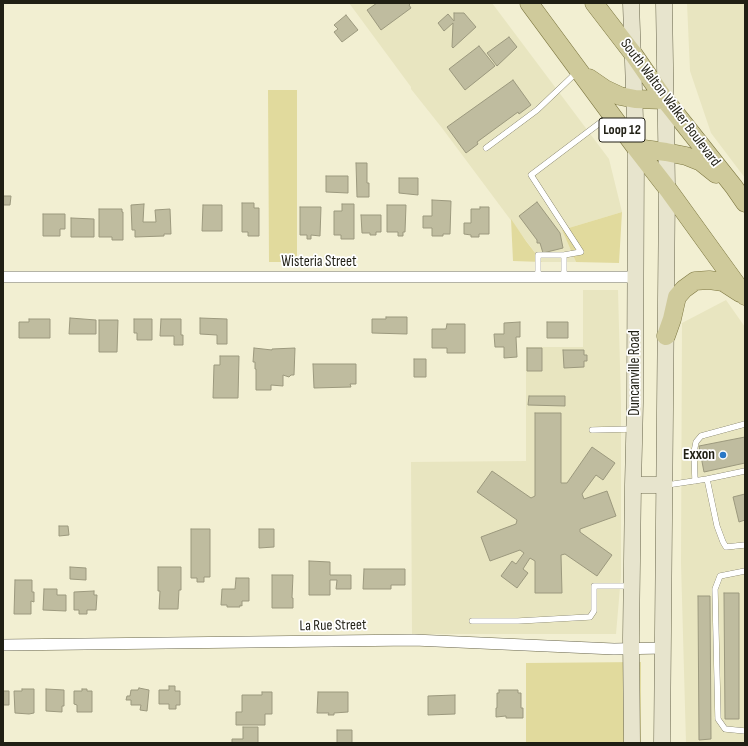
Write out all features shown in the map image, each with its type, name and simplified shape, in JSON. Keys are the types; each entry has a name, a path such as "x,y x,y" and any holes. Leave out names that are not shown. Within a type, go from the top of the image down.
{"main road":[{"name":"Loop 12","path":"529,3 667,188 744,296"},
{"name":"South Walton Walker Boulevard","path":"594,3 634,55 665,100 745,203"},
{"name":"Duncanville Road","path":"631,3 634,55 636,148 631,649 632,743"},
{"name":"Duncanville Road","path":"662,743 667,188 664,3"},
{"path":"579,70 605,89 620,96 635,99 665,100"},
{"path":"636,148 686,156 700,162 734,187"},
{"path":"666,336 677,298 684,288 694,281 709,280 723,282 744,296"},
{"path":"633,485 664,485"}],"street":[{"name":"Wisteria Street","path":"3,277 635,278"},
{"name":"La Rue Street","path":"3,645 414,640 606,649 664,648"}],"lane":[{"path":"486,148 537,110 579,70"},
{"path":"538,278 538,255 581,252 531,175 611,114"},
{"path":"564,254 564,278"},
{"path":"695,481 694,452 696,442 701,436 745,424"},
{"path":"592,430 634,429"},
{"path":"664,485 695,481 745,471"},
{"path":"706,479 717,526 723,542 726,547 745,545"},
{"path":"745,571 720,576 715,589 718,719 725,729 745,730"},
{"path":"472,621 518,621 590,617 594,612 594,586 632,586"}],"shaded area":[{"path":"349,3 492,3 609,159 622,212 562,230 576,262 542,262 411,89"},
{"path":"687,3 745,3 745,178 711,133 690,71"},
{"path":"268,90 297,90 297,262 269,262"},
{"path":"622,212 619,263 576,262 562,230"},
{"path":"511,219 526,241 542,262 513,261"},
{"path":"583,290 618,290 621,404 621,576 616,634 412,634 411,462 526,461 526,347 583,347"},
{"path":"726,300 745,327 745,743 686,743 681,563 682,323"},
{"path":"641,662 641,743 526,743 526,663"}],"building":[{"path":"377,3 411,3 409,5 411,8 381,30 367,10"},
{"path":"454,13 464,13 476,27 453,48 453,23 444,31 438,23 448,14 454,21"},
{"path":"346,15 358,30 342,42 334,32 338,29 334,25"},
{"path":"509,37 517,47 497,66 487,53"},
{"path":"479,46 495,66 465,90 449,69"},
{"path":"513,80 531,105 519,114 518,112 477,142 478,144 466,153 447,127"},
{"path":"356,163 367,163 369,197 357,197"},
{"path":"326,176 348,176 348,193 326,192"},
{"path":"399,178 418,178 418,195 399,193"},
{"path":"3,196 11,196 10,205 3,205"},
{"path":"432,200 451,201 450,234 443,234 443,236 432,236 432,228 423,228 423,216 432,216"},
{"path":"537,202 560,233 563,248 543,253 540,243 537,243 537,240 519,216"},
{"path":"242,203 254,203 254,208 259,208 259,236 248,236 248,232 242,232"},
{"path":"144,204 143,222 156,222 155,210 170,209 171,234 164,234 164,236 135,237 135,230 132,230 131,205"},
{"path":"342,204 354,204 354,239 341,239 341,235 334,235 334,211 342,211"},
{"path":"203,205 222,205 222,231 202,231"},
{"path":"387,205 406,205 405,232 403,232 403,236 398,236 398,232 387,232"},
{"path":"300,207 321,207 320,236 311,235 311,239 307,239 307,235 300,235"},
{"path":"480,207 489,207 489,234 479,234 479,237 471,237 471,235 464,234 464,223 471,223 471,209 480,209"},
{"path":"99,209 122,209 123,240 112,240 112,237 99,237"},
{"path":"43,214 65,214 65,229 60,229 60,236 43,236"},
{"path":"361,215 381,215 381,232 376,232 376,235 362,233"},
{"path":"71,218 94,219 94,237 71,237"},
{"path":"386,317 407,317 407,334 372,333 372,319 386,319"},
{"path":"70,318 96,320 96,334 69,334"},
{"path":"200,318 227,319 227,344 217,344 217,335 200,334"},
{"path":"29,319 50,319 50,338 19,338 19,322 29,322"},
{"path":"134,319 152,319 152,340 137,340 137,333 134,333"},
{"path":"161,319 181,319 181,335 183,335 183,345 174,345 174,336 160,336"},
{"path":"99,320 118,320 117,352 99,352"},
{"path":"520,322 520,337 516,337 517,357 504,358 504,347 495,347 494,334 504,334 504,323"},
{"path":"547,322 568,322 568,338 547,338"},
{"path":"447,324 465,324 465,353 447,353 447,348 432,348 432,329 446,329"},
{"path":"254,348 272,350 295,348 294,375 289,377 283,375 283,386 271,385 271,390 256,390 256,369 255,362 253,362"},
{"path":"527,348 542,348 542,371 527,371"},
{"path":"563,350 584,350 584,355 587,355 587,361 584,361 584,367 564,368"},
{"path":"220,356 239,356 238,398 213,398 214,365 220,365"},
{"path":"414,359 426,359 426,377 414,377"},
{"path":"313,364 356,364 356,384 350,384 351,387 314,388"},
{"path":"529,396 565,396 565,406 528,405"},
{"path":"535,413 561,413 561,483 567,483 592,447 615,463 603,480 596,475 582,494 584,499 607,491 616,516 580,529 580,532 612,555 597,576 565,554 561,555 562,593 535,593 535,561 530,558 523,569 528,573 517,588 501,576 512,561 516,564 524,553 520,550 490,561 481,537 516,524 517,520 477,492 492,471 531,498 535,496"},
{"name":"Exxon","path":"745,437 745,463 704,472 699,446"},
{"path":"745,494 745,520 739,522 733,497"},
{"path":"59,526 68,526 69,535 59,536"},
{"path":"191,529 210,529 210,577 204,577 204,582 197,582 197,578 191,578"},
{"path":"259,529 274,529 274,547 259,548"},
{"path":"309,561 330,562 330,575 351,575 351,589 336,589 337,580 330,580 330,595 309,595"},
{"path":"70,567 86,568 86,580 70,579"},
{"path":"158,567 181,567 181,590 179,590 178,609 159,609 160,591 158,591"},
{"path":"364,569 405,569 405,585 391,585 391,589 363,589"},
{"path":"272,575 293,575 293,608 272,608"},
{"path":"236,578 249,578 249,601 242,601 242,606 240,605 240,607 227,607 227,605 221,605 222,589 235,589"},
{"path":"15,580 32,580 34,602 31,601 31,614 14,614"},
{"path":"44,589 57,589 57,595 66,595 66,611 43,610"},
{"path":"94,591 94,595 97,595 96,610 87,610 87,614 79,614 79,610 74,610 74,592"},
{"path":"724,593 739,593 739,719 725,719"},
{"path":"698,596 710,596 711,739 699,740"},
{"path":"169,686 175,686 175,691 180,691 180,705 176,705 176,709 169,709 169,704 159,704 159,690 169,690"},
{"path":"139,688 149,690 147,711 140,710 141,705 131,705 131,700 126,700 127,696 130,696 131,690 138,690"},
{"path":"22,689 34,689 34,713 15,713 14,691 22,691"},
{"path":"46,689 64,690 64,706 62,706 62,712 46,711"},
{"path":"82,689 92,691 92,712 77,712 77,705 74,704 74,691 82,691"},
{"path":"499,690 518,690 518,693 521,693 523,718 506,718 506,716 496,717 497,693 499,693"},
{"path":"3,691 9,691 9,705 3,705"},
{"path":"262,692 272,692 272,714 265,714 265,725 236,725 236,712 242,712 242,695 262,695"},
{"path":"318,692 348,692 348,712 334,713 334,715 328,715 329,713 317,713"},
{"path":"455,695 455,714 428,715 428,696"},
{"path":"243,727 258,727 258,743 232,743 232,739 243,739"},
{"path":"337,730 352,730 352,743 337,743"}],"place":[{"name":"Exxon","path":"723,455"}]}
